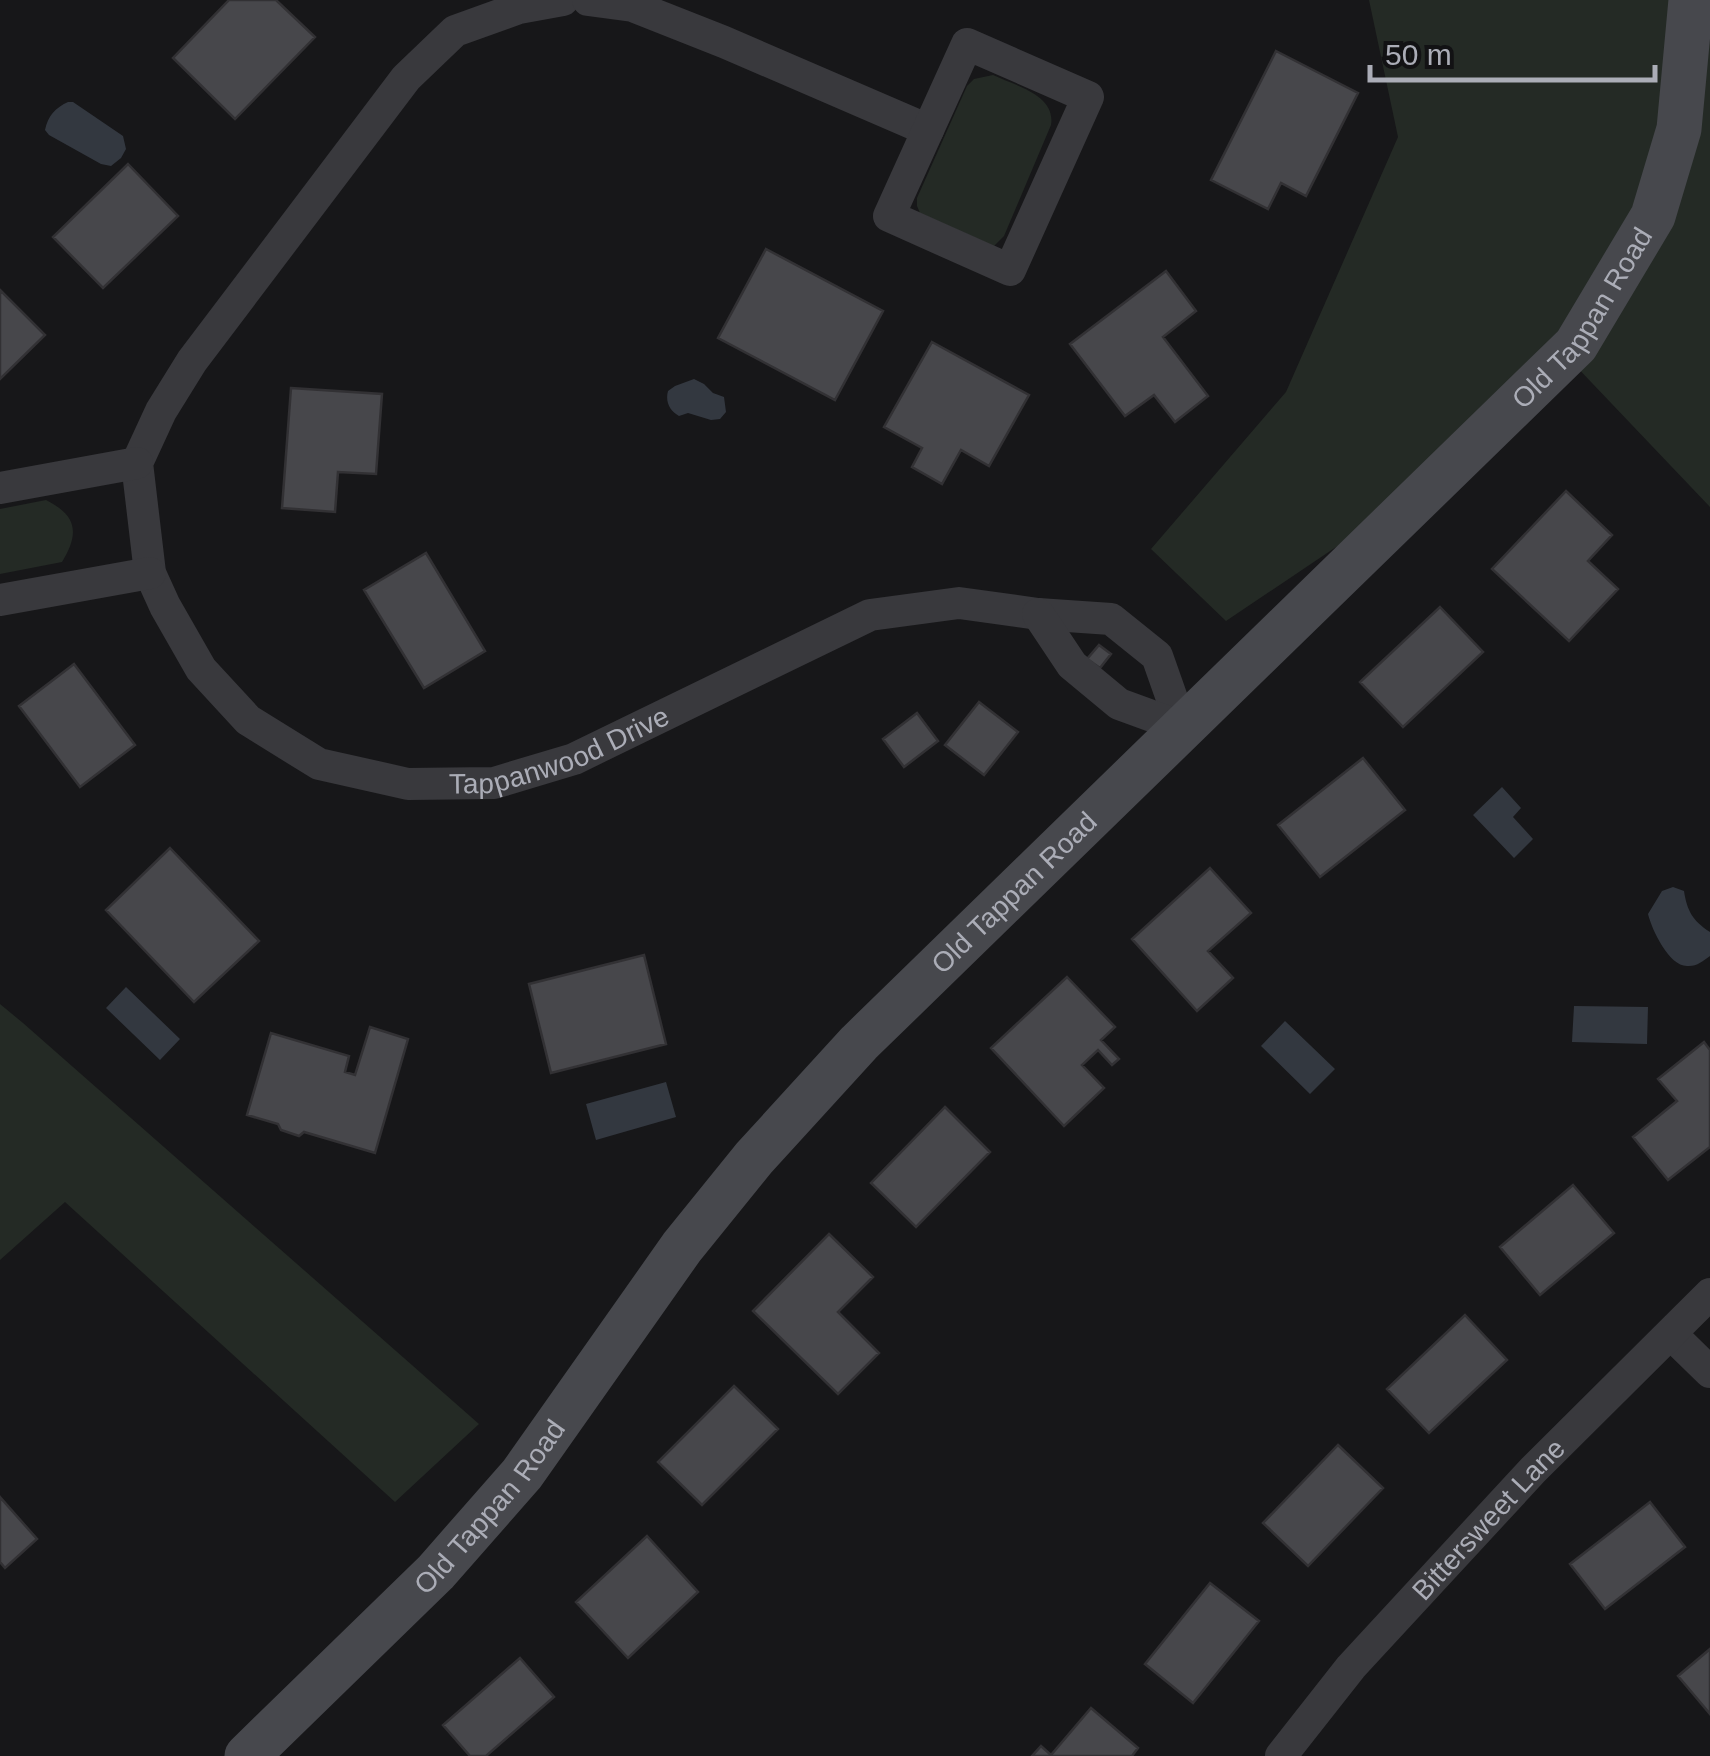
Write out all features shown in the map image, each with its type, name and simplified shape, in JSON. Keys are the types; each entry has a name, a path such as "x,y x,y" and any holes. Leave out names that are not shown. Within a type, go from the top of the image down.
{"street":[{"path":"0,488 137,464 160,411 192,360 406,78 455,31 519,8 562,0"},
{"path":"588,0 633,6 928,130"},
{"name":"Old Tappan Road","path":"248,1756 436,1572 522,1474 682,1246 754,1158 859,1042 1576,345 1653,216 1679,129 1690,0"},
{"path":"967,44 1088,97 1010,270 889,216 928,130 967,44"},
{"name":"Tappanwood Drive","path":"137,464 150,573 201,669 248,720 319,764 408,784 494,783 574,759 870,615 959,603 1038,614 1110,618 1157,656 1182,727"},
{"path":"0,600 150,573"},
{"path":"1038,614 1072,665 1119,704 1182,727"},
{"name":"Bittersweet Lane","path":"1281,1756 1351,1667 1533,1470 1710,1294"},
{"path":"1670,1334 1710,1372"}],"shaded area":[{"path":"1369,0 1710,0 1710,507 1572,362 1342,543 1226,621 1151,549 1286,392 1398,137"},
{"path":"993,75 1041,99 1051,115 1051,125 1004,236 994,246 920,213 917,206 917,198 967,86 974,79"},
{"path":"68,102 123,136 126,149 111,166 101,164 45,130 53,113"},
{"path":"694,379 724,397 726,412 720,419 688,413 679,416 671,409 668,391"},
{"path":"46,500 64,512 72,526 71,543 62,562 0,574 0,509"},
{"path":"1502,787 1521,808 1513,817 1533,839 1514,858 1473,815"},
{"path":"1673,887 1684,891 1692,915 1710,932 1710,956 1693,966 1680,964 1668,954 1648,914 1662,891"},
{"path":"126,987 180,1039 160,1060 106,1008"},
{"path":"0,1004 479,1424 395,1502 65,1202 0,1260"},
{"path":"1574,1006 1648,1007 1647,1044 1572,1042"},
{"path":"1285,1021 1335,1069 1310,1094 1261,1046"},
{"path":"666,1082 676,1117 596,1140 586,1104"}],"building":[{"path":"229,0 276,0 315,37 235,119 173,58"},
{"path":"1276,51 1358,93 1306,196 1281,183 1268,209 1211,180"},
{"path":"128,164 178,216 103,288 53,237"},
{"path":"766,249 883,311 835,400 718,338"},
{"path":"1166,271 1196,311 1163,337 1208,396 1175,422 1154,395 1125,416 1070,344"},
{"path":"0,290 45,335 0,379"},
{"path":"932,342 1029,395 989,466 961,450 942,484 912,467 922,448 884,427"},
{"path":"291,388 382,394 376,474 338,472 335,512 282,508"},
{"path":"1566,491 1612,535 1588,561 1618,589 1569,641 1492,569"},
{"path":"426,553 485,651 424,688 364,590"},
{"path":"1440,607 1483,652 1403,727 1360,682"},
{"path":"1099,645 1111,654 1100,668 1087,659"},
{"path":"74,664 135,745 80,787 19,706"},
{"path":"979,702 1018,732 984,775 945,745"},
{"path":"917,713 938,741 904,767 883,739"},
{"path":"1363,758 1405,810 1320,877 1278,825"},
{"path":"170,848 259,941 194,1002 106,910"},
{"path":"1210,868 1251,913 1208,951 1233,978 1197,1011 1132,939"},
{"path":"644,955 666,1044 551,1073 529,984"},
{"path":"1067,977 1115,1027 1101,1040 1119,1059 1112,1065 1098,1050 1082,1065 1104,1088 1064,1126 991,1048"},
{"path":"370,1027 408,1039 375,1153 304,1132 299,1136 281,1130 278,1124 247,1115 271,1033 349,1056 345,1072 355,1075"},
{"path":"1704,1042 1710,1050 1710,1147 1668,1180 1633,1137 1677,1101 1658,1079"},
{"path":"945,1107 990,1152 916,1227 871,1183"},
{"path":"1573,1185 1614,1233 1540,1295 1500,1247"},
{"path":"829,1234 873,1277 838,1312 879,1353 838,1394 753,1311"},
{"path":"1465,1315 1507,1360 1429,1433 1387,1389"},
{"path":"734,1386 778,1429 702,1505 658,1462"},
{"path":"1338,1445 1383,1488 1308,1566 1263,1523"},
{"path":"0,1497 37,1539 5,1568 0,1562"},
{"path":"1650,1502 1685,1547 1605,1609 1570,1564"},
{"path":"647,1536 698,1592 628,1658 576,1602"},
{"path":"1210,1583 1259,1621 1193,1703 1145,1664"},
{"path":"1710,1649 1710,1714 1678,1676"},
{"path":"520,1658 554,1697 486,1756 470,1756 443,1725"},
{"path":"1091,1708 1138,1748 1132,1756 1032,1756 1041,1746 1051,1755"}]}
